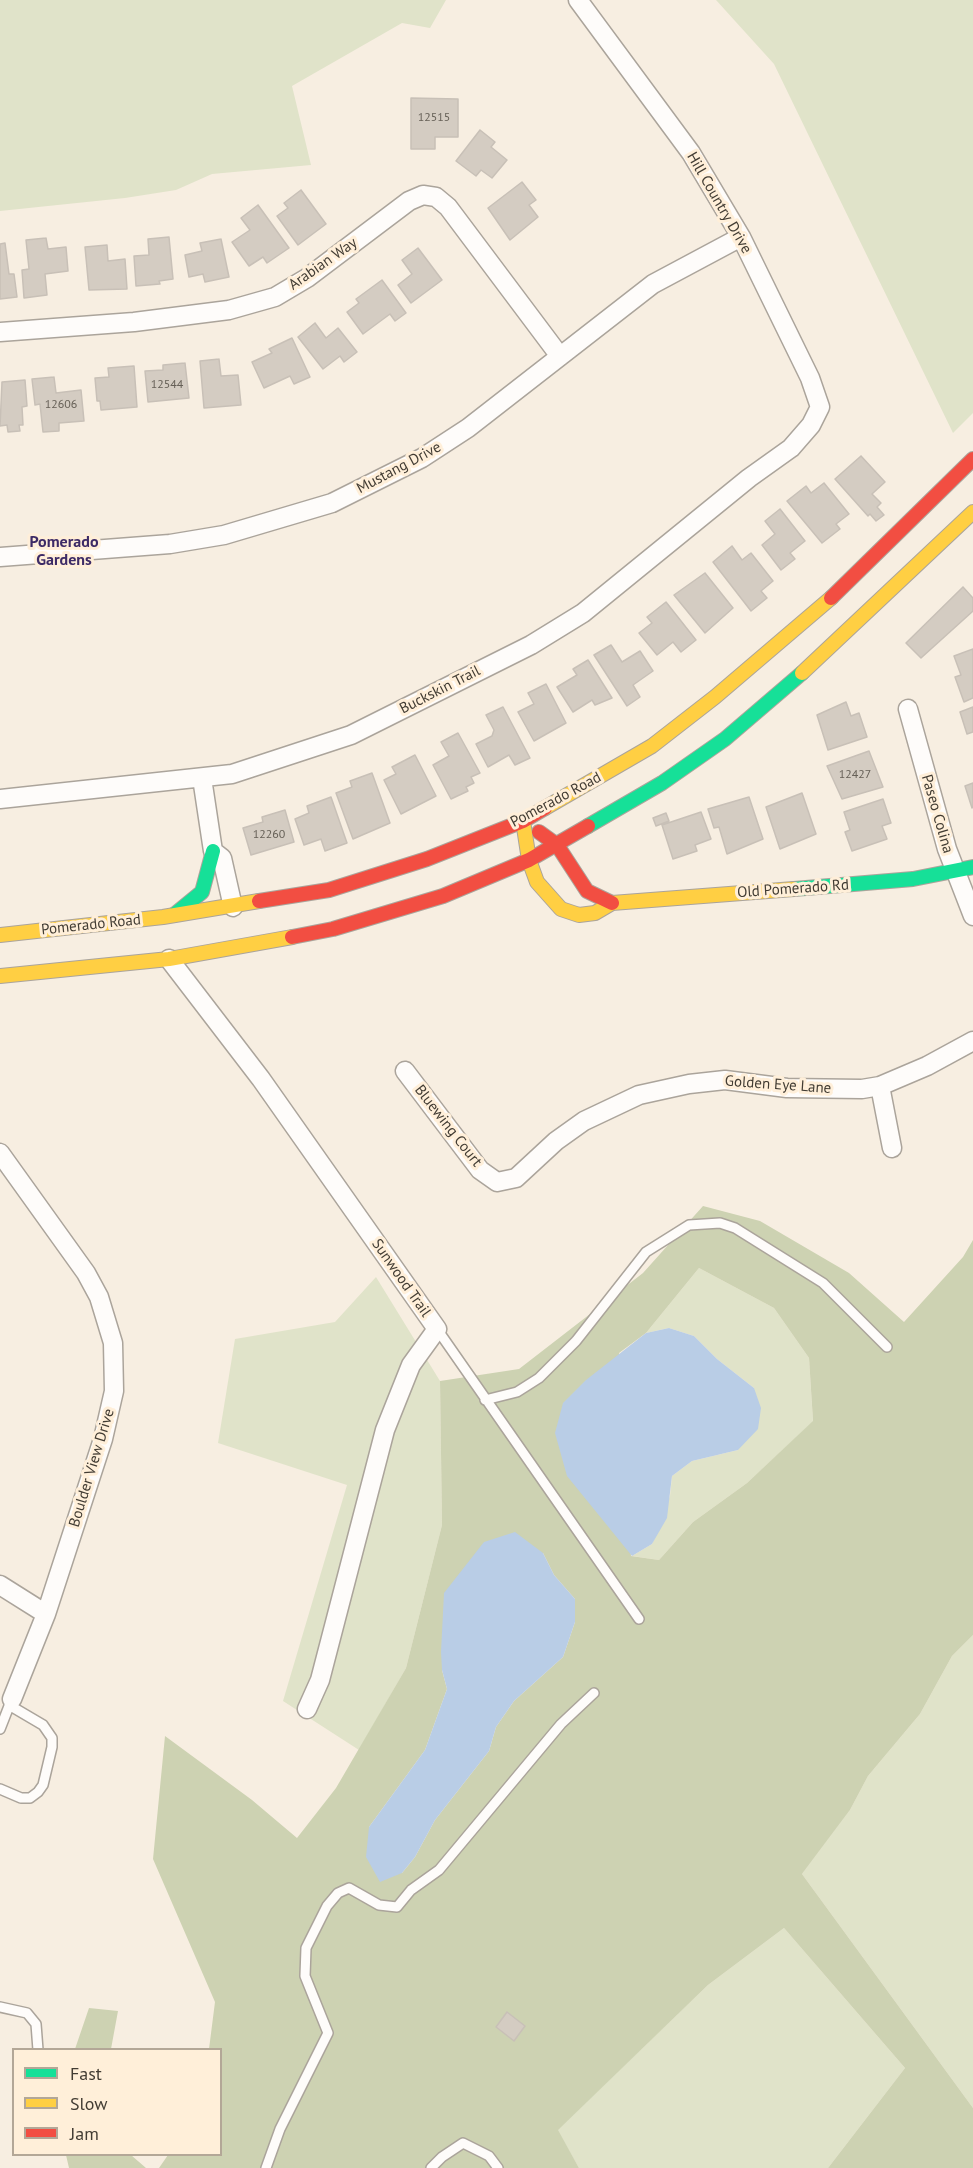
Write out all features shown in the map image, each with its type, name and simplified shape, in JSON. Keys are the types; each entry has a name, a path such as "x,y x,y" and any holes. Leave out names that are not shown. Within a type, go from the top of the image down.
{"main road":[{"name":"Pomerado Road","path":"0,935 230,912 328,890 428,859 523,821 652,746 715,697 812,616 973,459"},
{"path":"0,976 169,959 333,929 443,896 529,860 662,783 725,738 834,645 973,512"},
{"path":"523,821 557,845 587,891 612,903"},
{"name":"Old Pomerado Rd","path":"523,821 529,860 537,882 561,909 579,915 595,913 612,903 913,879 973,867"},
{"path":"172,916 202,892 213,851"},
{"path":"169,959 188,942 216,937"}],"street":[{"name":"Hill Country Drive","path":"578,0 691,153 741,237 810,378 820,407 811,425"},
{"name":"Arabian Way","path":"0,332 134,322 217,312 275,297 307,278 409,201 423,195 436,197 448,207 559,355"},
{"name":"Mustang Drive","path":"0,557 170,544 285,519 332,502 422,458 450,440 653,284 741,237"},
{"name":"Buckskin Trail","path":"0,799 232,774 351,735 531,645 583,613 749,478 791,448 811,425"},
{"name":"Paseo Colina","path":"908,709 955,872 973,916"},
{"path":"202,778 213,851 222,858 230,912"},
{"name":"Sunwood Trail","path":"169,959 265,1084 437,1329 411,1365 385,1430 320,1680 307,1709"},
{"name":"Golden Eye Lane","path":"526,1171 556,1141 592,1116 660,1089 725,1080 787,1088 862,1089 880,1086 951,1055 973,1041"},
{"name":"Bluewing Court","path":"405,1071 480,1170 497,1182 516,1178 526,1171"},
{"path":"880,1086 892,1148"},
{"name":"Boulder View Drive","path":"0,1153 6,1173 86,1273 99,1297 113,1343 114,1391 103,1439 46,1614 11,1702"},
{"path":"0,1585 46,1614"}],"lane":[{"path":"485,1400 517,1392 539,1378 576,1341 646,1252 689,1225 720,1223 735,1228 823,1283 887,1347"},
{"path":"437,1329 639,1619"},
{"path":"266,2168 280,2129 328,2032 306,1976 306,1948 327,1906 338,1893 350,1888 379,1905 397,1907 411,1890 439,1870 561,1724 594,1693"},
{"path":"0,1729 11,1702 43,1725 52,1738 43,1785 38,1792 30,1798 21,1798 0,1789"},
{"path":"0,2007 27,2013 36,2024 39,2048"},
{"path":"432,2168 442,2157 463,2143 489,2156 498,2168"}],"green space":[{"path":"0,0 446,0 430,28 402,23 292,86 311,165 212,174 176,190 125,198 0,211"},
{"path":"716,0 973,0 973,413 953,433 774,64"},
{"path":"703,1206 760,1221 849,1273 904,1322 963,1257 973,1240 973,1635 952,1656 920,1714 868,1776 850,1810 802,1874 973,2108 973,2168 828,2168 905,2068 784,1928 708,1985 558,2130 579,2168 159,2168 167,2156 222,2156 222,2048 209,2048 215,2002 153,1859 165,1736 252,1800 297,1838 336,1788 406,1668 442,1525 440,1381 519,1369 643,1273","holes":["699,1268 774,1308 809,1358 813,1421 747,1483 693,1522 659,1560 631,1556 619,1353 646,1333","543,1553 554,1575 575,1599 575,1622 563,1657 514,1701 496,1727 489,1751 435,1820 415,1857 402,1873 369,1827 425,1750 447,1689 442,1670 443,1629"]},
{"path":"699,1268 774,1308 809,1358 813,1422 747,1483 693,1522 659,1560 632,1556 652,1544 670,1496 672,1476 692,1461 738,1450 754,1388 717,1359 694,1336 669,1328 646,1333"},
{"path":"376,1277 440,1381 442,1525 406,1668 359,1750 283,1701 347,1485 218,1443 235,1339 335,1322"},
{"path":"973,1635 973,2108 802,1874 850,1810 868,1776 920,1714 952,1656"},
{"path":"784,1928 905,2068 828,2168 579,2168 557,2130 708,1985"},
{"path":"89,2008 118,2011 111,2048 75,2048"},
{"path":"66,2156 132,2156 146,2168 69,2168"}],"water":[{"path":"669,1328 694,1336 717,1359 754,1388 761,1408 758,1429 738,1450 692,1461 672,1476 667,1518 652,1544 632,1556 567,1476 555,1433 563,1403 586,1380 646,1333"},
{"path":"515,1532 543,1553 554,1575 575,1599 575,1622 563,1657 514,1701 496,1727 489,1751 435,1820 415,1857 402,1873 380,1882 366,1857 369,1827 425,1750 447,1689 442,1670 441,1652 444,1593 484,1542"}],"building":[{"path":"411,98 458,99 458,137 435,137 435,149 411,149"},
{"path":"480,130 495,142 491,147 507,160 492,178 481,170 476,176 456,161"},
{"path":"522,182 536,200 529,205 538,217 510,240 488,208"},
{"path":"301,190 326,224 298,245 277,216 288,208 284,203"},
{"path":"258,205 289,248 267,263 263,257 249,266 232,242 250,230 241,218"},
{"path":"169,237 173,279 159,281 160,284 136,286 134,256 149,255 148,239"},
{"path":"46,238 48,249 66,247 68,271 45,274 47,295 24,298 22,270 29,269 26,240"},
{"path":"221,239 229,277 205,282 203,274 189,277 185,255 202,251 200,243"},
{"path":"5,243 9,274 14,274 17,297 0,299 0,244"},
{"path":"107,245 108,261 125,259 127,289 89,290 85,247"},
{"path":"418,248 442,280 411,303 398,285 412,274 402,260"},
{"path":"382,280 406,313 395,321 390,314 363,334 347,312 359,303 356,299"},
{"path":"315,323 326,338 338,328 357,352 344,362 340,356 323,369 298,337"},
{"path":"292,338 310,377 294,384 290,376 264,388 252,362 272,353 269,349"},
{"path":"219,359 221,376 238,375 241,405 204,408 200,361"},
{"path":"185,363 189,398 148,402 145,371 163,370 163,365"},
{"path":"134,366 137,407 101,410 100,401 97,401 95,378 109,377 108,368"},
{"path":"54,377 56,393 81,390 84,421 59,423 59,431 43,432 40,404 35,405 32,379"},
{"path":"25,380 27,406 22,407 23,425 19,425 20,431 8,432 7,425 0,426 2,382"},
{"path":"861,456 885,482 872,494 881,503 877,507 884,515 876,521 870,514 868,516 835,479"},
{"path":"824,483 849,514 836,524 840,529 822,543 787,501 806,486 811,493"},
{"path":"780,509 805,541 790,553 795,559 781,570 762,545 775,534 765,521"},
{"path":"732,546 742,560 751,553 773,581 761,591 767,598 751,611 713,562"},
{"path":"705,573 733,608 705,633 674,595"},
{"path":"963,587 973,598 973,611 921,658 906,643"},
{"path":"666,602 696,640 681,652 673,642 657,655 639,633 652,623 647,617"},
{"path":"611,645 622,662 640,651 653,671 633,685 640,697 627,706 594,655"},
{"path":"973,649 973,698 964,702 955,677 961,675 954,656"},
{"path":"588,660 612,698 595,705 592,700 573,712 557,687 577,675 573,669"},
{"path":"546,684 566,723 534,741 518,712 534,704 528,693"},
{"path":"846,702 851,716 859,713 867,737 828,750 817,715"},
{"path":"503,707 530,758 515,765 509,755 488,767 476,744 492,736 494,730 486,715"},
{"path":"973,707 973,732 967,734 960,712"},
{"path":"458,733 480,773 471,777 474,783 466,787 468,791 451,799 433,765 449,756 441,742"},
{"path":"869,751 883,787 842,799 827,766"},
{"path":"415,755 436,796 401,814 384,780 396,774 392,767"},
{"path":"372,773 390,823 353,839 336,793 352,787 350,781"},
{"path":"973,783 973,807 972,808 965,786"},
{"path":"802,793 816,834 780,849 766,807"},
{"path":"331,797 347,843 325,851 321,839 304,845 295,819 309,813 307,806"},
{"path":"749,797 763,839 727,854 719,827 714,828 708,809"},
{"path":"883,799 891,823 882,826 887,839 852,851 845,832 850,830 844,812"},
{"path":"285,810 294,842 251,855 243,828 263,822 262,817"},
{"path":"701,812 711,839 695,845 697,851 673,859 662,825"},
{"path":"666,813 669,821 656,826 653,818"},
{"path":"507,2012 525,2026 514,2041 496,2027"}],"traffic: fast":[{"path":"588,826 662,783 725,739 802,673"},
{"path":"174,915 202,892 213,851"},
{"path":"794,889 913,879 973,867"}],"traffic: slow":[{"path":"802,673 973,512"},
{"path":"545,808 652,746 715,697 831,598"},
{"path":"523,821 529,860 537,882 561,909 579,915 595,913 612,903 794,889"},
{"path":"0,935 163,917 259,901"},
{"path":"0,976 169,959 292,937"}],"traffic: jam":[{"path":"831,598 973,459"},
{"path":"259,901 329,890 427,859 523,821 545,808"},
{"path":"292,937 333,929 443,896 529,860 588,826"},
{"path":"539,832 557,845 587,891 612,903"}],"district":[{"name":"Pomerado Gardens","path":"64,551"}]}
